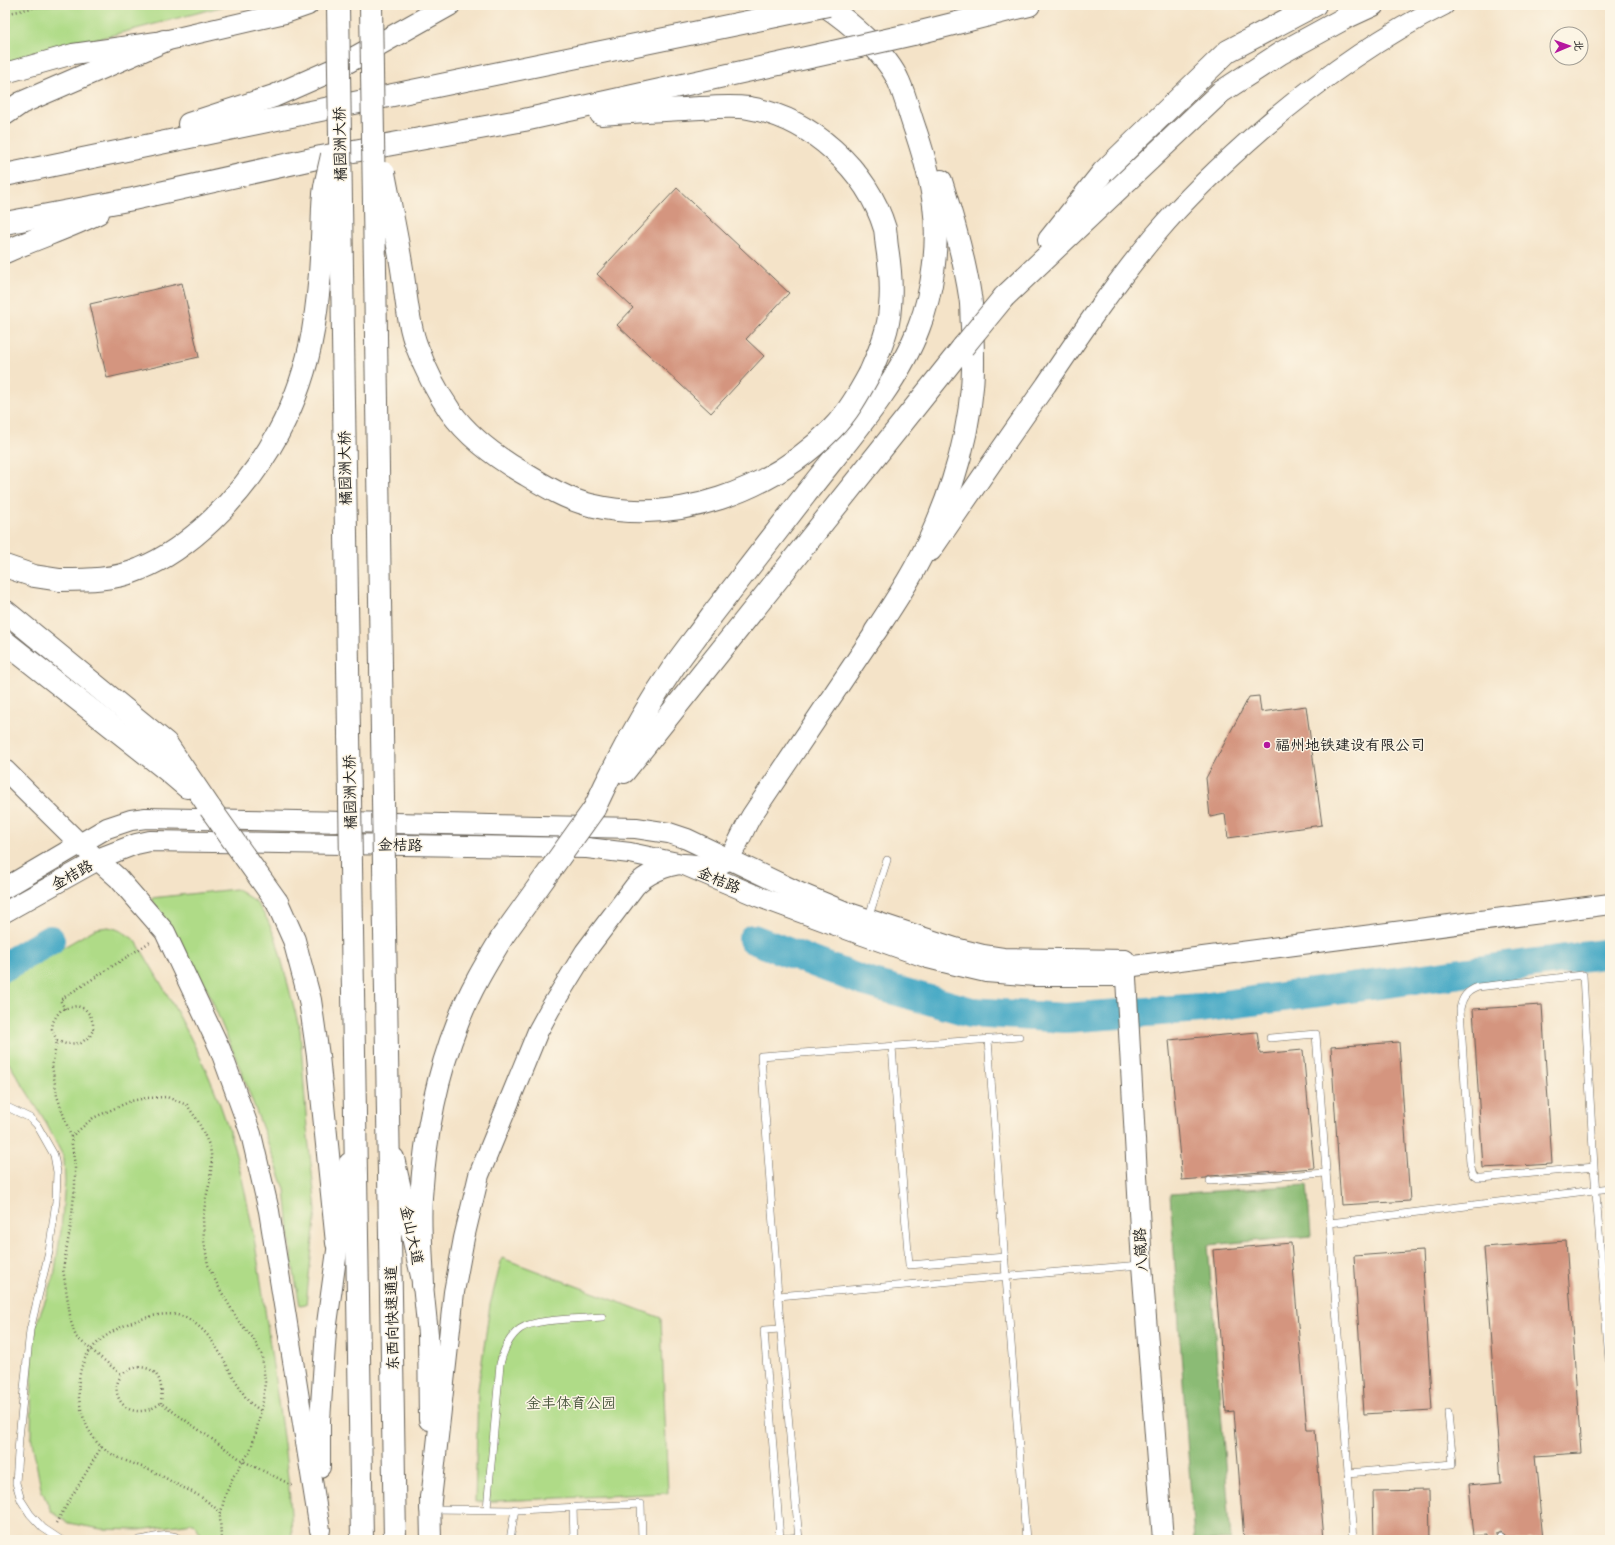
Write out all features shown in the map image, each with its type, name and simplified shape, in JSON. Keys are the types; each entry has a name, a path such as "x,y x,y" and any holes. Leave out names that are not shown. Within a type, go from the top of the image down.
{"highway":[{"name":"橘园洲大桥","path":"338,5 355,1097"},
{"path":"371,5 373,119 416,346 433,382 450,411 472,434 512,467 544,486 565,496 590,505 642,511 669,509 696,504 743,490 762,482 787,466 833,429 852,405 870,373 882,344 890,308 890,270 885,229 872,200 857,175 839,155 820,138 800,126 776,115 748,108 632,111 524,120"},
{"path":"11,174 166,132 274,96 334,70 449,5"},
{"path":"824,5 845,19 871,44 898,80 918,115 931,148 959,239 970,297 973,345 972,386 963,444 954,478 939,518 916,568 875,632"},
{"path":"11,174 828,5"},
{"path":"5,223 133,199 321,158 524,120 913,34 1029,5"},
{"path":"422,1285 421,1198 428,1135 440,1076 458,1022 486,962 503,936 594,809 962,347 1004,297 1102,172 1228,51 1315,5"},
{"path":"1004,297 1221,92 1280,53 1347,17 1373,5"},
{"path":"5,114 21,103 164,41"},
{"path":"594,809 630,739 675,665 750,565 868,414 904,361 920,326 934,264 935,207 921,146 898,80"},
{"name":"金山大道","path":"373,119 388,1096"},
{"path":"5,566 34,576 60,580 87,580 116,577 140,569 169,554 195,536 234,498 253,474 273,444 299,386 313,332 319,288 324,188 340,120"},
{"path":"5,252 76,225 108,209 133,199"},
{"path":"5,611 166,743 277,902 294,940 310,1000 318,1056 337,1243"},
{"path":"5,642 167,770 210,808"},
{"name":"东西向快速通道","path":"388,1096 395,1540"},
{"path":"355,1097 362,1540"}],"main road":[{"path":"5,73 73,54 164,41 285,13 308,5"},
{"path":"430,1509 454,1292 464,1238 479,1174 538,1031 578,964 603,928 635,886 643,878 670,866 682,864 703,866 718,865 728,859 750,818 875,632 1118,281 1157,233 1200,186 1238,150 1319,83 1365,49 1425,14 1444,5"},
{"path":"5,770 80,844 118,878 165,932 220,1049 251,1134 269,1211 320,1535"},
{"path":"5,888 107,828 131,820 146,818 636,828 668,833 687,839 800,893 928,940 983,955 1126,968 1610,904"},
{"name":"金桔路","path":"5,912 119,849 150,840 587,848 630,853 682,864 757,896 899,948 956,965 986,972 1035,976 1126,968"},
{"name":"八箴路","path":"1126,968 1142,1265 1163,1540"},
{"name":"金山大道","path":"388,1096 392,1150 422,1285 428,1334 431,1540"},
{"path":"320,1535 320,1413 326,1331 337,1243 351,1154 355,1097"}],"lane":[{"path":"868,919 887,860"},
{"path":"1594,1167 1482,1178 1477,1178 1472,1175 1460,1009 1461,1002 1468,992 1478,987 1583,975 1594,1167 1610,1373"},
{"path":"1270,1038 1316,1034 1353,1540"},
{"path":"781,1329 764,1330 780,1539 799,1539 781,1329 778,1296 761,1056 1019,1037"},
{"path":"988,1040 1026,1540"},
{"path":"892,1046 909,1265 1005,1257"},
{"path":"5,1106 30,1118 37,1125 54,1155 56,1172 56,1201 49,1252 30,1330 16,1483 21,1500 30,1514 43,1528 61,1540"},
{"path":"1210,1181 1326,1173"},
{"path":"1330,1223 1610,1188"},
{"path":"778,1296 1142,1265"},
{"path":"486,1509 500,1364 508,1344 520,1329 530,1325 546,1321 602,1317"},
{"path":"1348,1473 1453,1464 1448,1413"},
{"path":"430,1509 515,1509 641,1504 642,1540"},
{"path":"573,1507 574,1540"},
{"path":"510,1540 515,1509"},
{"path":"139,1540 176,1536 182,1540"}],"path":[{"path":"5,14 46,5"},
{"path":"65,1008 60,1000 165,932"},
{"path":"57,1041 66,1044 81,1043 90,1036 93,1030 92,1019 85,1009 77,1006 65,1008 57,1015 53,1022 52,1029 57,1041 52,1066 54,1078 71,1137 75,1166 75,1185 71,1224 63,1268 71,1322 76,1337 122,1375"},
{"path":"71,1137 93,1118 131,1101 146,1098 167,1097 187,1105 205,1134 210,1147 212,1161 203,1218 204,1241 208,1265 218,1286 239,1322 253,1338 262,1355 265,1382 261,1411 250,1451 233,1477 225,1496 221,1513 221,1540"},
{"path":"221,1513 193,1492 111,1453 97,1442 88,1430 81,1412 79,1394 80,1372 88,1354 104,1338 136,1320 154,1315 170,1314 185,1318 208,1335 218,1349 248,1401 261,1411"},
{"path":"143,1367 157,1374 160,1381 161,1403 155,1408 138,1412 130,1410 122,1404 118,1397 118,1382 122,1375 135,1368 143,1367"},
{"path":"161,1403 243,1461 314,1495"},
{"path":"50,1533 102,1446"}],"green space":[{"path":"5,5 228,5 5,63"},
{"path":"236,889 256,902 267,919 276,939 300,1030 307,1128 316,1210 306,1305 300,1306 292,1261 285,1189 242,1073 207,989 151,898"},
{"path":"108,927 123,932 136,941 168,996 198,1053 215,1091 227,1124 245,1190 257,1257 285,1449 290,1494 292,1540 202,1540 202,1535 193,1523 139,1530 101,1529 68,1523 51,1511 41,1489 31,1436 32,1358 35,1328 54,1277 61,1230 65,1182 64,1158 44,1119 5,1057 5,981 95,929"},
{"path":"1307,1185 1311,1236 1208,1245 1231,1540 1194,1540 1170,1194"},
{"name":"金丰体育公园","path":"502,1258 661,1318 668,1493 475,1502 478,1389 490,1305"}],"building":[{"path":"677,188 789,293 746,339 764,356 711,413 617,325 633,308 597,274"},
{"path":"182,283 199,357 107,378 90,304"},
{"name":"福州地铁建设有限公司","path":"1259,696 1261,712 1306,706 1322,825 1228,838 1225,814 1210,817 1206,778 1249,697"},
{"path":"1542,1005 1552,1164 1483,1168 1473,1009"},
{"path":"1257,1032 1260,1054 1303,1050 1314,1168 1210,1176 1206,1178 1182,1180 1169,1040"},
{"path":"1399,1042 1410,1201 1341,1205 1331,1047"},
{"path":"1566,1241 1581,1453 1535,1456 1543,1540 1505,1540 1504,1534 1500,1531 1496,1533 1495,1540 1486,1540 1486,1535 1474,1536 1469,1485 1501,1482 1484,1247"},
{"path":"1291,1243 1307,1430 1315,1430 1324,1540 1244,1540 1234,1411 1226,1412 1213,1250"},
{"path":"1422,1251 1432,1410 1364,1414 1354,1256"},
{"path":"1429,1490 1430,1540 1374,1540 1373,1491"}],"waterway":[{"path":"753,939 863,981 971,1012 1065,1018 1201,1008 1610,953"},
{"path":"5,966 50,940"}],"place":[{"name":"福州地铁建设有限公司","path":"1267,745"}]}
